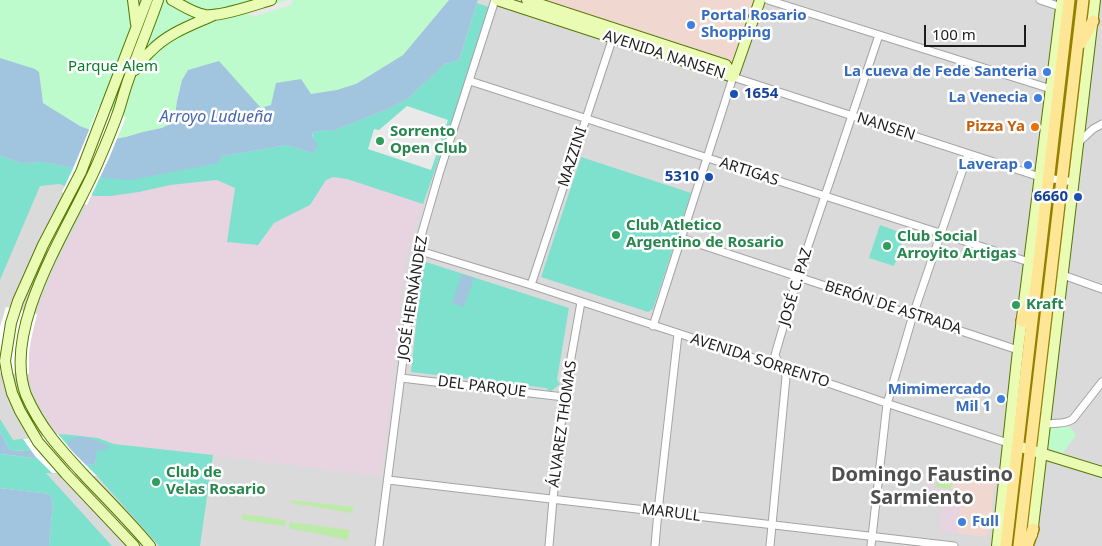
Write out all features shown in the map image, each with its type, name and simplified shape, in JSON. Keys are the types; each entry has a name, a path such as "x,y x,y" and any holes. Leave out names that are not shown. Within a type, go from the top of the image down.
{"main road":[{"path":"133,0 136,27"},
{"path":"134,546 38,442 20,412 12,393 5,361 15,309 43,244 81,172 147,0"},
{"path":"150,546 54,443 42,427 26,393 20,374 19,360 28,311 54,248 96,168 119,111 129,78 158,0"},
{"path":"172,0 206,15 226,13 271,0"},
{"name":"AVENIDA NANSEN","path":"496,0 614,33"},
{"name":"AVENIDA NANSEN","path":"527,0 733,77"},
{"path":"733,77 760,0"},
{"path":"1031,546 1063,275 1082,0"},
{"path":"1019,546 1030,450 1068,181 1077,152 1095,0"},
{"path":"1006,546 1009,523 1018,350 1029,262 1045,178 1061,71 1064,2"},
{"path":"999,546 1035,289 1045,178 1049,105 1064,2"},
{"path":"129,78 150,51 164,40 214,15"},
{"path":"1078,49 1093,20"},
{"path":"1049,105 1061,71"},
{"path":"1022,321 1035,289"},
{"name":"AVENIDA SORRENTO","path":"1013,445 1102,472"},
{"path":"999,546 1009,523"},
{"path":"1027,546 1033,529"}],"street":[{"name":"JOSÉ HERNÁNDEZ","path":"379,546 417,250 496,0"},
{"path":"768,0 1051,89"},
{"path":"1040,0 1064,2"},
{"name":"MAZZINI","path":"531,285 614,33"},
{"name":"JOSÉ C. PAZ","path":"770,546 786,377 784,368 777,362 775,355 798,276 879,35"},
{"name":"NANSEN","path":"733,77 1045,178"},
{"path":"653,326 733,77"},
{"name":"ARTIGAS","path":"470,81 1029,262"},
{"path":"1077,152 1079,142 1102,124"},
{"path":"871,546 887,404 913,315 968,154"},
{"path":"1045,178 1068,181"},
{"name":"BERÓN DE ASTRADA","path":"682,238 1018,350"},
{"name":"AVENIDA SORRENTO","path":"417,250 531,285 1013,445"},
{"path":"1063,275 1102,289"},
{"name":"ÁLVAREZ THOMAS","path":"549,546 564,397 581,302"},
{"path":"655,546 678,334"},
{"name":"DEL PARQUE","path":"401,378 564,397"},
{"path":"1045,425 1069,422 1073,419 1102,382"},
{"name":"MARULL","path":"388,480 954,546"}],"shaded area":[{"path":"293,0 291,5 253,17 246,12"},
{"path":"478,0 1102,0 1102,546 49,546 53,504 50,494 0,488 0,454 15,456 27,451 0,432 0,155 459,60"},
{"name":"Portal Rosario Shopping","path":"527,0 760,0 733,77"},
{"name":"Sorrento Open Club","path":"477,3 489,7 465,85 423,204 347,179 333,177 326,180 310,205 274,223 258,245 227,242 235,188 217,180 170,185 110,196 94,196 59,184 40,186 0,280 0,155 20,163 44,162 73,168 219,163 222,156 287,145 312,153 313,132 332,131 388,109 407,99 445,64 459,60"},
{"path":"407,106 448,120 431,170 368,149 374,129 379,130"},
{"name":"Club Atletico Argentino de Rosario","path":"581,157 691,193 653,309 648,312 541,277"},
{"path":"334,177 347,179 423,204 405,260 381,476 114,444 98,438 58,434 48,420 32,387 29,374 29,353 37,314 52,276 94,196 110,196 170,185 217,180 235,188 274,223 309,205 326,180"},
{"name":"Club Social Arroyito Artigas","path":"880,225 905,234 894,266 869,258"},
{"path":"423,261 569,308 557,380 560,384 550,392 546,388 411,372"},
{"name":"Club de Velas Rosario","path":"0,419 13,440 58,434 72,435 98,438 114,444 213,455 200,546 159,546 97,476 46,473 112,546 49,546 53,504 50,494 0,488 0,454 95,465 97,449 68,445 27,451 10,450 0,432"},
{"path":"931,466 942,467 936,487 962,491 957,533 940,531 942,506 927,505 931,487 925,486"},
{"path":"942,467 996,473 989,532 984,537 957,533 962,491 935,487"}],"green space":[{"name":"Parque Alem","path":"0,0 449,0 403,55 356,84 261,108 185,75 182,80 175,116 170,124 162,128 114,139 80,126 43,103 40,81 10,62 0,58"},
{"path":"1050,427 1070,427 1076,435 1063,453 1047,448"},
{"path":"942,467 966,470 965,483 952,482 951,489 935,487"},
{"path":"292,500 353,507 352,513 291,503"},
{"path":"242,514 286,520 285,526 242,520"},
{"path":"290,522 350,530 348,540 289,528"}],"water":[{"name":"Arroyo Ludueña","path":"449,0 478,0 459,60 445,64 407,99 388,109 332,131 313,132 312,136 318,147 312,153 287,145 222,156 219,163 130,180 104,178 73,168 44,162 20,163 0,155 0,58 39,72 43,103 80,126 114,139 162,128 170,124 175,116 182,80 188,70 219,61 261,108 271,105 276,83 301,79 311,94 337,90 356,84 403,55"},
{"path":"462,274 474,278 464,307 452,303"},
{"path":"0,432 10,450 27,451 68,445 69,440 78,437 95,440 109,447 105,450 97,450 95,465 0,454"},
{"path":"0,488 50,494 53,504 49,546 0,546"}],"pier":[{"path":"99,106 126,117 87,205 62,192"},
{"path":"6,307 37,314 29,353 29,374 0,373 0,327"},
{"path":"58,434 97,476 52,473 35,456 23,439"}],"place":[{"name":"Portal Rosario Shopping","path":"691,25"},
{"name":"La cueva de Fede Santeria","path":"1047,72"},
{"name":"1654","path":"734,94"},
{"name":"La Venecia","path":"1038,98"},
{"name":"Pizza Ya","path":"1035,127"},
{"name":"Sorrento Open Club","path":"380,141"},
{"name":"Laverap","path":"1028,165"},
{"name":"5310","path":"709,177"},
{"name":"6660","path":"1078,197"},
{"name":"Club Atletico Argentino de Rosario","path":"616,235"},
{"name":"Club Social Arroyito Artigas","path":"887,246"},
{"name":"Kraft","path":"1016,305"},
{"name":"Mimimercado Mil 1","path":"1001,399"},
{"name":"Club de Velas Rosario","path":"156,482"},
{"name":"Full","path":"962,522"}],"district":[{"name":"Domingo Faustino Sarmiento","path":"922,486"}]}
